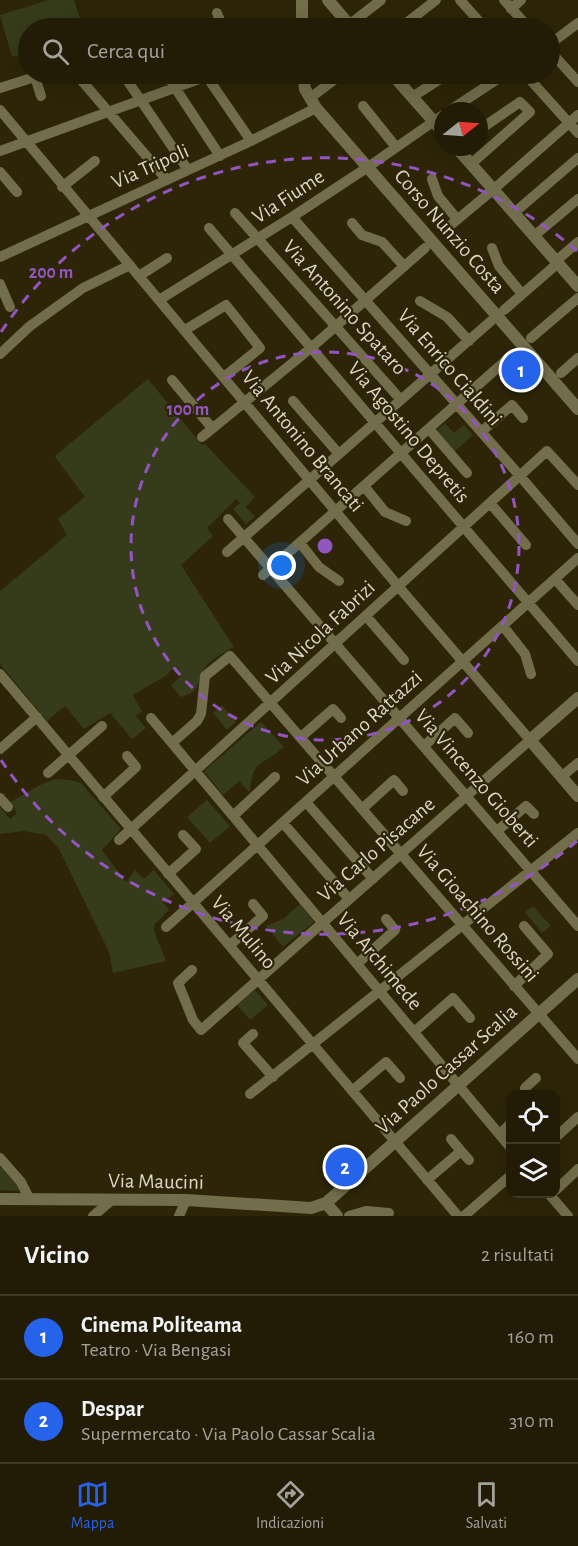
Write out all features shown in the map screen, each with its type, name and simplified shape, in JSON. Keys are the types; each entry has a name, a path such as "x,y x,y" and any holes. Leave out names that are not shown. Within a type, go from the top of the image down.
{"street":[{"path":"302,0 302,18"},
{"path":"328,0 343,18"},
{"path":"361,18 381,0"},
{"path":"413,18 436,0"},
{"path":"460,0 476,18"},
{"path":"520,18 508,4 522,0"},
{"path":"217,13 219,18"},
{"path":"560,37 578,24"},
{"path":"560,61 576,75"},
{"path":"0,88 18,82"},
{"path":"37,84 41,96"},
{"path":"85,84 167,180"},
{"path":"130,84 189,170"},
{"path":"172,84 220,156"},
{"path":"0,151 184,84"},
{"path":"214,84 251,141"},
{"name":"Corso Nunzio Costa","path":"304,84 313,103 578,409"},
{"name":"Via Tripoli","path":"0,257 251,141 313,103 332,84"},
{"path":"402,84 412,97 434,115"},
{"path":"412,97 432,84"},
{"path":"463,102 490,84"},
{"path":"534,84 578,133"},
{"path":"488,124 520,102 530,112 488,149"},
{"path":"363,106 396,147"},
{"name":"Via Antonino Brancati","path":"0,110 398,586 578,796"},
{"path":"446,228 578,115"},
{"name":"Via Fiume","path":"159,300 292,217 434,121"},
{"path":"464,156 578,288 531,338"},
{"path":"471,164 480,156"},
{"path":"514,213 578,158"},
{"path":"63,187 95,161"},
{"path":"0,172 17,192"},
{"path":"432,179 438,196 458,219"},
{"path":"534,236 578,199"},
{"name":"Via Antonino Spataro","path":"235,213 401,400"},
{"name":"Via Enrico Cialdini","path":"292,217 578,544"},
{"path":"352,223 362,236 382,242 404,266"},
{"name":"Via Agostino Depretis","path":"209,228 312,346 578,661"},
{"path":"504,310 578,242"},
{"path":"202,437 312,346 424,248"},
{"path":"492,248 499,266 522,294"},
{"path":"139,276 167,258"},
{"path":"0,354 30,326 83,288 130,265"},
{"path":"0,284 10,307"},
{"path":"420,301 447,317 469,341"},
{"path":"185,330 226,305 260,348 224,377"},
{"path":"227,552 491,321"},
{"path":"267,572 512,355"},
{"path":"561,373 578,358"},
{"path":"172,380 212,428"},
{"path":"293,401 339,454"},
{"path":"481,432 512,405 523,418"},
{"path":"429,429 467,473"},
{"name":"Via Nicola Fabrizi","path":"118,840 547,451 578,485"},
{"path":"364,486 385,512 405,521"},
{"path":"490,503 526,545"},
{"name":"Via Vincenzo Gioberti","path":"228,519 244,537 267,572 336,643 578,926"},
{"path":"300,543 319,567 339,581"},
{"name":"Via Urbano Rattazzi","path":"166,927 578,558"},
{"path":"555,579 578,604"},
{"path":"366,616 404,660"},
{"path":"503,626 525,654 531,674"},
{"name":"Via Gioachino Rossini","path":"172,743 197,721 201,714 205,676 230,656 514,986 576,1054"},
{"name":"Via Mulino","path":"0,674 458,1216"},
{"name":"Via Carlo Pisacane","path":"192,970 178,983 193,1020 201,1029 578,698"},
{"path":"301,737 333,709 341,718"},
{"path":"0,748 37,717"},
{"name":"Via Archimede","path":"151,718 508,1144"},
{"path":"424,746 455,718 468,733"},
{"path":"48,773 102,726"},
{"path":"103,796 136,767 127,756"},
{"path":"561,777 578,763"},
{"path":"233,816 275,777"},
{"path":"362,809 394,780 404,791"},
{"path":"0,798 8,807"},
{"path":"306,802 373,879"},
{"path":"497,831 526,806 534,814"},
{"path":"283,823 349,899"},
{"path":"250,1094 578,833"},
{"path":"168,874 196,849 183,835"},
{"path":"230,945 263,916 253,904"},
{"path":"357,964 395,930 386,919"},
{"path":"514,986 548,954 524,926"},
{"name":"Via Paolo Cassar Scalia","path":"314,1212 578,978"},
{"path":"414,1032 453,998 470,1018"},
{"path":"253,1034 243,1042 273,1077"},
{"path":"352,1091 386,1062 400,1078"},
{"path":"525,1090 536,1078"},
{"path":"560,1133 578,1117"},
{"path":"500,1134 506,1128"},
{"path":"451,1139 469,1160"},
{"path":"427,1180 461,1151"},
{"path":"0,1158 21,1182 30,1200"},
{"path":"560,1185 578,1169"},
{"path":"464,1216 506,1179"},
{"path":"555,1198 568,1216"},
{"path":"93,1216 112,1200"},
{"path":"179,1216 186,1200"},
{"name":"Via Maucini","path":"2,1201 186,1200 252,1210 314,1212"},
{"path":"326,1203 337,1216"},
{"path":"350,1216 366,1211 389,1213"}],"green space":[{"path":"49,0 74,0 80,18 18,18 18,55 12,57 0,15"},
{"path":"148,379 202,445 205,444 255,497 246,507 255,517 246,524 233,509 240,503 236,499 207,528 213,536 181,565 234,647 209,663 197,687 189,694 181,697 171,685 180,677 173,669 164,677 133,695 142,712 136,716 146,728 132,739 110,713 84,729 65,706 47,721 0,664 0,591 67,535 58,519 85,497 55,457 57,454"},
{"path":"445,423 454,433 464,425 473,435 454,452 436,431"},
{"path":"222,705 236,722 227,730 213,713"},
{"path":"261,722 284,747 256,768 250,793 239,781 223,795 204,771"},
{"path":"56,779 81,783 121,829 102,850 126,882 135,870 144,879 154,870 174,894 163,903 169,910 154,925 154,931 166,961 113,973 109,952 59,849 46,835 23,831 0,834 0,807 10,819 17,813 10,802"},
{"path":"207,800 230,826 210,843 187,817"},
{"path":"300,904 314,922 283,947 266,926 283,919"},
{"path":"533,906 551,926 542,933 525,912"},
{"path":"255,990 268,1005 250,1020 237,1005"},
{"path":"0,1166 19,1187 19,1191 0,1190"}],"place":[{"name":"Cinema Politeama","path":"521,370"},
{"name":"Despar","path":"345,1167"}]}
